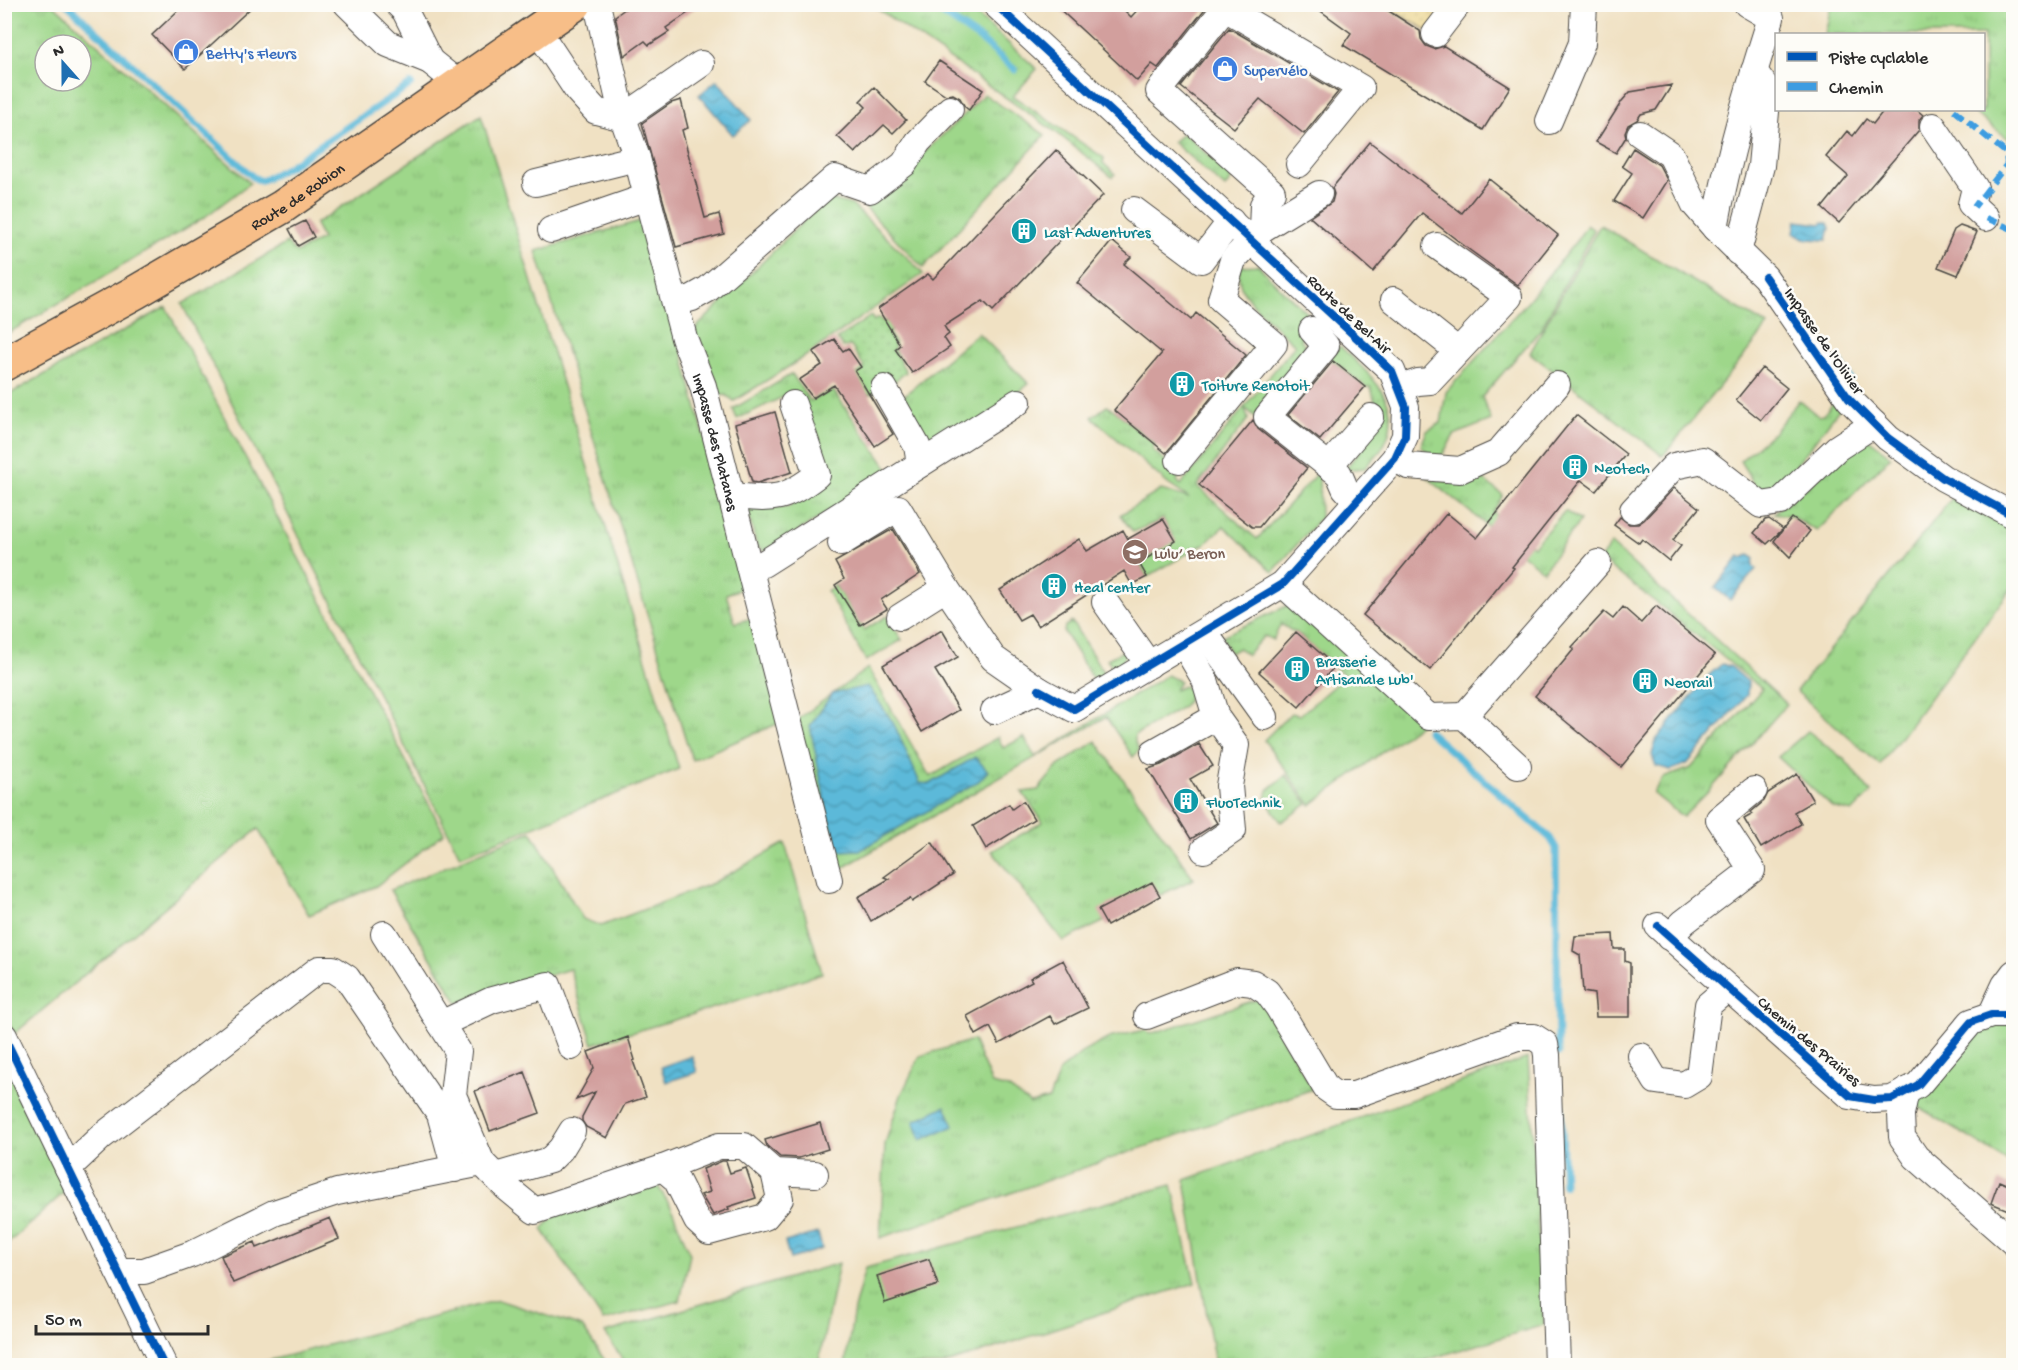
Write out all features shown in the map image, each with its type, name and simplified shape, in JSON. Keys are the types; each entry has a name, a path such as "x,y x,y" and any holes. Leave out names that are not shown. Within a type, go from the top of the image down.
{"main road":[{"name":"Route de Robion","path":"4,364 136,292 282,207 575,4"}],"street":[{"path":"347,4 388,44 430,61 460,85"},
{"path":"398,4 405,11 430,61"},
{"name":"Impasse des Platanes","path":"597,4 623,118 637,158 684,338 703,386 829,880"},
{"name":"Route de Bel-Air","path":"995,4 1232,221 1257,234 1392,371 1406,407 1405,436 1395,458 1283,584 1074,709 1039,690"},
{"path":"1435,34 1458,4"},
{"path":"1549,121 1582,43 1584,4"},
{"path":"1715,228 1723,181 1741,113 1773,11 1747,4"},
{"path":"1257,234 1263,205 1272,192 1159,91 1225,8 1361,88 1299,164"},
{"path":"538,31 577,90 596,111 623,118 701,64"},
{"path":"1738,252 1761,166 1768,90 1754,71"},
{"path":"675,303 692,298 708,289 835,178 870,190 904,164 918,142 950,109"},
{"path":"1933,126 1975,188 1971,204 1986,218"},
{"name":"Impasse de l'Olivier","path":"1640,134 1671,155 1695,205 1765,278 1849,399 1888,438 1944,478 2013,516"},
{"path":"536,183 637,158"},
{"path":"1179,460 1274,344 1221,299 1233,260 1257,234 1319,194"},
{"path":"551,230 647,197"},
{"path":"1134,210 1201,260 1232,221"},
{"path":"1400,388 1430,381 1509,297 1437,246"},
{"path":"1394,300 1458,351"},
{"path":"1312,330 1326,346 1267,417 1339,474 1345,488 1356,501"},
{"path":"1395,458 1408,465 1460,470 1498,453 1557,385"},
{"path":"884,388 917,446 920,464"},
{"path":"749,565 763,564 1018,402"},
{"path":"731,496 771,499 796,491 817,475 792,404"},
{"path":"1329,466 1371,417"},
{"path":"1633,510 1674,466 1703,460 1761,505 1780,502 1837,448 1874,424"},
{"path":"841,543 898,508 946,588 993,658 1039,690"},
{"path":"1464,716 1598,563"},
{"path":"1283,584 1429,717 1464,716 1518,766"},
{"path":"900,617 946,588"},
{"path":"1105,603 1149,665"},
{"path":"1194,638 1216,717 1236,745 1229,786 1233,830 1204,850"},
{"path":"1194,638 1265,717"},
{"path":"994,711 1039,690"},
{"path":"1154,752 1216,717"},
{"name":"Chemin des Prairies","path":"1754,790 1719,819 1752,870 1684,922 1663,931 1850,1096 1874,1100 1892,1099 1918,1085 1971,1022 2002,1015"},
{"path":"384,934 458,1051 453,1095 489,1170 535,1211 663,1168 718,1146 744,1146 774,1172 780,1199 765,1217 709,1232 697,1221 676,1179 663,1168"},
{"path":"68,1168 102,1137 319,969 333,969 347,978 440,1114 455,1170"},
{"path":"2002,1015 2005,986 2013,973"},
{"path":"1147,1016 1237,981 1253,982 1267,992 1326,1088 1336,1095 1354,1095 1517,1037 1534,1037 1545,1044 1557,1365"},
{"path":"441,1024 492,1000 548,985 571,1047"},
{"path":"1641,1056 1656,1081 1684,1085 1699,1076 1708,1005 1728,988"},
{"path":"4,1036 118,1271 159,1363"},
{"path":"1906,1091 1900,1114 1902,1137 1916,1157 2013,1243"},
{"path":"118,1271 144,1271 192,1254 274,1213 337,1192 455,1170 489,1170 550,1160 561,1149 572,1131"},
{"path":"774,1172 815,1174"}],"green space":[{"path":"4,5 54,5 85,33 33,33 33,93 93,93 93,40 250,183 205,217 5,335"},
{"path":"872,5 966,5 1037,69 1013,96 1104,158 1103,163 1115,174 1112,177 1057,133"},
{"path":"1831,5 2013,5 2013,142 1971,111 1985,111 1985,33 1825,33"},
{"path":"984,94 1045,135 923,268 866,208"},
{"path":"481,115 679,769 460,856 182,304 287,243 296,253 322,239 315,224"},
{"path":"1184,133 1232,178 1225,188 1173,142"},
{"path":"827,198 852,205 923,274 804,357 734,401 725,395 714,397 692,332"},
{"path":"647,219 744,588 726,594 735,623 752,618 782,722 692,760 536,251"},
{"path":"1587,225 1594,230 1541,329 1482,397 1491,420 1454,435 1440,459 1430,454 1421,446 1427,431 1441,423 1446,392 1526,303"},
{"path":"1600,225 1768,326 1663,456 1530,353"},
{"path":"1258,265 1313,318 1301,339 1309,354 1256,418 1245,408 1248,419 1197,486 1257,539 1319,471 1320,518 1273,572 1224,526 1206,543 1147,577 1139,563 1175,540 1163,519 1133,532 1120,515 1161,490 1189,498 1168,484 1092,417 1107,406 1114,410 1155,444 1152,449 1180,474 1177,481 1181,485 1295,345 1260,311 1242,289 1239,277 1240,266"},
{"path":"906,304 913,315 889,333 895,344 894,350 906,372 884,388 860,397 850,379 865,368 851,346 843,347 837,339 871,316 874,321 878,318 884,322"},
{"path":"166,307 444,833 376,886 309,915 258,829 14,1034 4,1014 4,397"},
{"path":"978,333 1029,384 965,432 937,446 922,436 899,400"},
{"path":"1340,346 1363,368 1382,392 1391,419 1389,434 1381,450 1365,468 1344,470 1374,429 1377,415 1376,404 1371,387 1365,387 1329,358"},
{"path":"792,374 810,401 833,390 891,473 765,552 757,546 746,506 788,507 830,478 793,392 737,419 733,409"},
{"path":"1799,400 1818,416 1823,415 1833,403 1840,408 1771,498 1756,487 1740,461 1774,432"},
{"path":"1867,438 1891,456 1817,531 1791,516 1774,513"},
{"path":"1480,477 1503,495 1493,512 1533,546 1565,511 1580,521 1543,571 1428,478 1458,483"},
{"path":"1953,497 2013,529 2013,586 1880,765 1796,691"},
{"path":"1611,544 1787,704 1683,817 1653,793 1663,778 1691,768 1762,689 1600,559"},
{"path":"835,585 864,630 887,616 902,640 866,661 827,591"},
{"path":"1291,604 1427,719 1311,805 1264,740 1291,713 1300,715 1345,676 1296,632 1281,624 1273,640 1264,636 1247,655 1239,648 1230,653 1222,636"},
{"path":"1072,622 1105,675 1113,668 1107,659 1127,649 1121,668 1097,686 1064,632 1065,626"},
{"path":"868,668 930,777 998,737 1003,748 1024,737 1035,757 1167,675 1180,681 1175,690 1184,686 1191,690 1187,702 1181,708 1135,735 1135,742 1139,750 1133,757 1106,717 837,871 794,722"},
{"path":"1808,731 1845,760 1871,793 1852,812 1832,807 1778,757"},
{"path":"1096,741 1194,879 1063,941 992,851 1043,822 1022,792 1038,790 1058,766"},
{"path":"1286,775 1308,804 1281,822 1266,800 1268,790"},
{"path":"531,831 583,919 601,926 713,883 785,843 822,973 593,1044 570,969 458,1003 390,890"},
{"path":"1259,999 1313,1089 880,1238 885,1144 901,1095 920,1056 973,1040 992,1084 1008,1088 1030,1104 1049,1099 1059,1072 1081,1053 1109,1038 1145,1030 1150,1034"},
{"path":"1996,1022 2013,1025 2013,1164 1912,1103 1967,1034"},
{"path":"4,1054 70,1187 5,1246 4,1246"},
{"path":"1528,1058 1544,1325 1409,1365 1215,1365 1185,1180"},
{"path":"652,1177 671,1207 690,1254 680,1301 603,1321 542,1229 557,1213"},
{"path":"1172,1185 1195,1283 942,1365 845,1366 854,1309 865,1268"},
{"path":"839,1263 818,1365 626,1365 605,1333"},
{"path":"498,1300 582,1327 608,1365 252,1365"}],"sand":[{"path":"1381,5 1450,5 1429,31"}],"water":[{"path":"717,80 751,120 733,135 699,95"},
{"path":"1796,221 1828,223 1830,228 1827,240 1807,239 1794,233"},
{"path":"1749,555 1754,558 1753,566 1756,569 1730,600 1715,588 1740,556 1742,558"},
{"path":"1722,664 1731,667 1748,682 1747,695 1687,764 1671,770 1656,766 1652,755 1656,740 1709,675"},
{"path":"868,686 894,724 920,783 930,784 975,757 988,771 979,781 861,850 839,851 827,811 810,726 832,694"},
{"path":"692,1056 697,1072 666,1082 661,1067"},
{"path":"945,1106 954,1126 921,1140 914,1121"},
{"path":"818,1233 822,1249 790,1259 785,1242"}],"building":[{"name":"Betty's Fleurs","path":"185,4 255,4 185,69 152,35"},
{"path":"632,4 701,4 666,28 669,32 649,45 645,41 624,56 615,16"},
{"path":"1054,4 1118,4 1131,17 1143,4 1208,5 1158,68 1152,64 1137,81"},
{"path":"1311,4 1378,4 1420,31 1421,39 1426,46 1434,49 1444,46 1510,87 1483,130 1343,45 1351,33"},
{"path":"1229,28 1338,92 1304,134 1260,99 1234,128 1181,87"},
{"path":"939,61 983,90 969,110 960,98 953,94 946,95 925,81"},
{"path":"1672,85 1656,110 1641,114 1637,120 1628,125 1625,132 1626,137 1616,153 1596,142 1630,92"},
{"path":"874,87 906,120 893,133 884,125 855,153 837,136 866,107 860,101"},
{"path":"681,100 688,128 682,130 705,218 719,214 724,234 676,247 642,123 671,103"},
{"path":"1883,111 1918,111 1923,115 1919,120 1919,130 1839,223 1822,208 1848,176 1826,157 1847,131 1853,136 1866,119 1873,124"},
{"path":"1370,142 1462,213 1489,179 1558,235 1518,285 1422,213 1373,272 1310,217 1332,202 1334,194 1332,188"},
{"path":"1633,148 1659,165 1667,180 1643,218 1614,201 1632,173 1622,166"},
{"name":"Last Adventures","path":"1056,150 1103,195 993,311 983,301 944,326 949,334 944,338 950,347 912,373 895,349 900,345 878,309 928,274 933,279"},
{"path":"305,221 314,237 298,246 289,229"},
{"path":"1960,226 1977,232 1958,275 1938,267 1954,230"},
{"name":"Toiture Renotoit","path":"1112,241 1131,257 1124,264 1191,320 1196,313 1246,355 1166,453 1114,410 1162,353 1077,283"},
{"path":"834,339 843,351 848,348 861,367 855,371 893,434 875,446 834,385 813,398 799,380 822,365 813,352"},
{"path":"1333,361 1365,387 1320,440 1288,415"},
{"path":"1762,368 1787,388 1761,420 1736,400"},
{"path":"775,412 792,472 757,483 752,482 735,424"},
{"path":"1576,415 1626,454 1596,491 1581,480 1512,567 1514,568 1430,670 1363,615 1447,513 1477,538"},
{"path":"1253,420 1258,429 1307,468 1259,527 1252,527 1199,485"},
{"path":"1674,488 1699,508 1673,540 1681,546 1669,561 1642,539 1639,543 1614,525 1620,517 1629,524 1638,524"},
{"path":"1792,518 1810,531 1790,557 1774,541"},
{"name":"Heal center","path":"1163,519 1176,541 1139,563 1147,577 1132,585 1124,571 1038,626 1030,614 1019,620 1000,590 1079,539 1087,551 1123,530 1128,539"},
{"path":"1769,519 1783,529 1767,544 1754,533 1765,520"},
{"path":"893,529 920,574 881,600 887,609 860,625 835,585 844,579 835,562"},
{"name":"Neorail","path":"1656,606 1715,655 1621,767 1535,696 1574,649 1572,647 1604,612 1613,619 1623,607 1641,623"},
{"path":"942,630 958,657 935,670 959,710 922,732 883,665"},
{"name":"Brasserie Artisanale Lub'","path":"1296,632 1335,666 1299,707 1259,672"},
{"name":"FluoTechnik","path":"1199,744 1213,766 1190,779 1217,823 1191,839 1148,769 1161,765"},
{"path":"1797,774 1813,801 1794,812 1801,824 1761,848 1744,819 1753,814 1751,812 1764,801 1768,793"},
{"path":"1023,801 1034,819 986,849 973,826 1009,804 1012,809"},
{"path":"932,842 953,875 912,902 910,898 871,921 858,897 889,879 884,877"},
{"path":"1152,882 1160,896 1107,926 1098,910"},
{"path":"1613,934 1614,949 1625,949 1625,961 1630,963 1630,1017 1596,1017 1594,994 1583,992 1580,955 1573,951 1575,936"},
{"path":"1063,960 1088,1008 1055,1024 1050,1016 999,1044 990,1027 976,1035 967,1016 1032,981 1030,978"},
{"path":"628,1037 635,1060 633,1061 646,1097 625,1104 607,1138 586,1127 582,1121 595,1092 576,1100 594,1068 588,1052"},
{"path":"525,1072 540,1113 490,1131 475,1091"},
{"path":"820,1123 828,1149 799,1158 780,1157 767,1146 765,1140"},
{"path":"726,1161 730,1173 746,1168 756,1198 728,1207 729,1209 713,1215 701,1195 710,1192 703,1169"},
{"path":"1999,1181 2013,1187 2013,1212 1991,1203"},
{"path":"330,1218 339,1239 233,1283 221,1256 255,1242 257,1248"},
{"path":"929,1259 938,1285 885,1303 877,1276"}],"waterway":[{"path":"67,4 253,177 261,181 288,167 411,84"},
{"path":"928,4 981,40 1015,70"},
{"path":"1841,363 1850,379"},
{"path":"1428,731 1550,838 1556,848 1558,1053"},
{"path":"1561,1109 1564,1185"}],"marked path":[{"path":"1955,111 2006,153 2007,164 1974,207"},
{"path":"1986,218 2014,230"}],"cycle path":[{"path":"995,4 1392,371 1406,407 1405,436 1395,458 1283,584 1074,709 1039,690"},
{"path":"1765,277 1849,399 1888,438 1943,478 2014,516"},
{"path":"1658,926 1850,1096 1874,1100 1892,1099 1918,1085 1971,1022 1991,1015 2014,1015"},
{"path":"4,1036 164,1366"}],"place":[{"name":"Betty's Fleurs","path":"186,52"},
{"name":"Supervélo","path":"1225,69"},
{"name":"Last Adventures","path":"1024,231"},
{"name":"Toiture Renotoit","path":"1182,384"},
{"name":"Neotech","path":"1575,467"},
{"name":"Lulu’ Beron","path":"1135,552"},
{"name":"Heal center","path":"1054,586"},
{"name":"Brasserie Artisanale Lub'","path":"1297,669"},
{"name":"Neorail","path":"1645,681"},
{"name":"FluoTechnik","path":"1186,801"}]}
